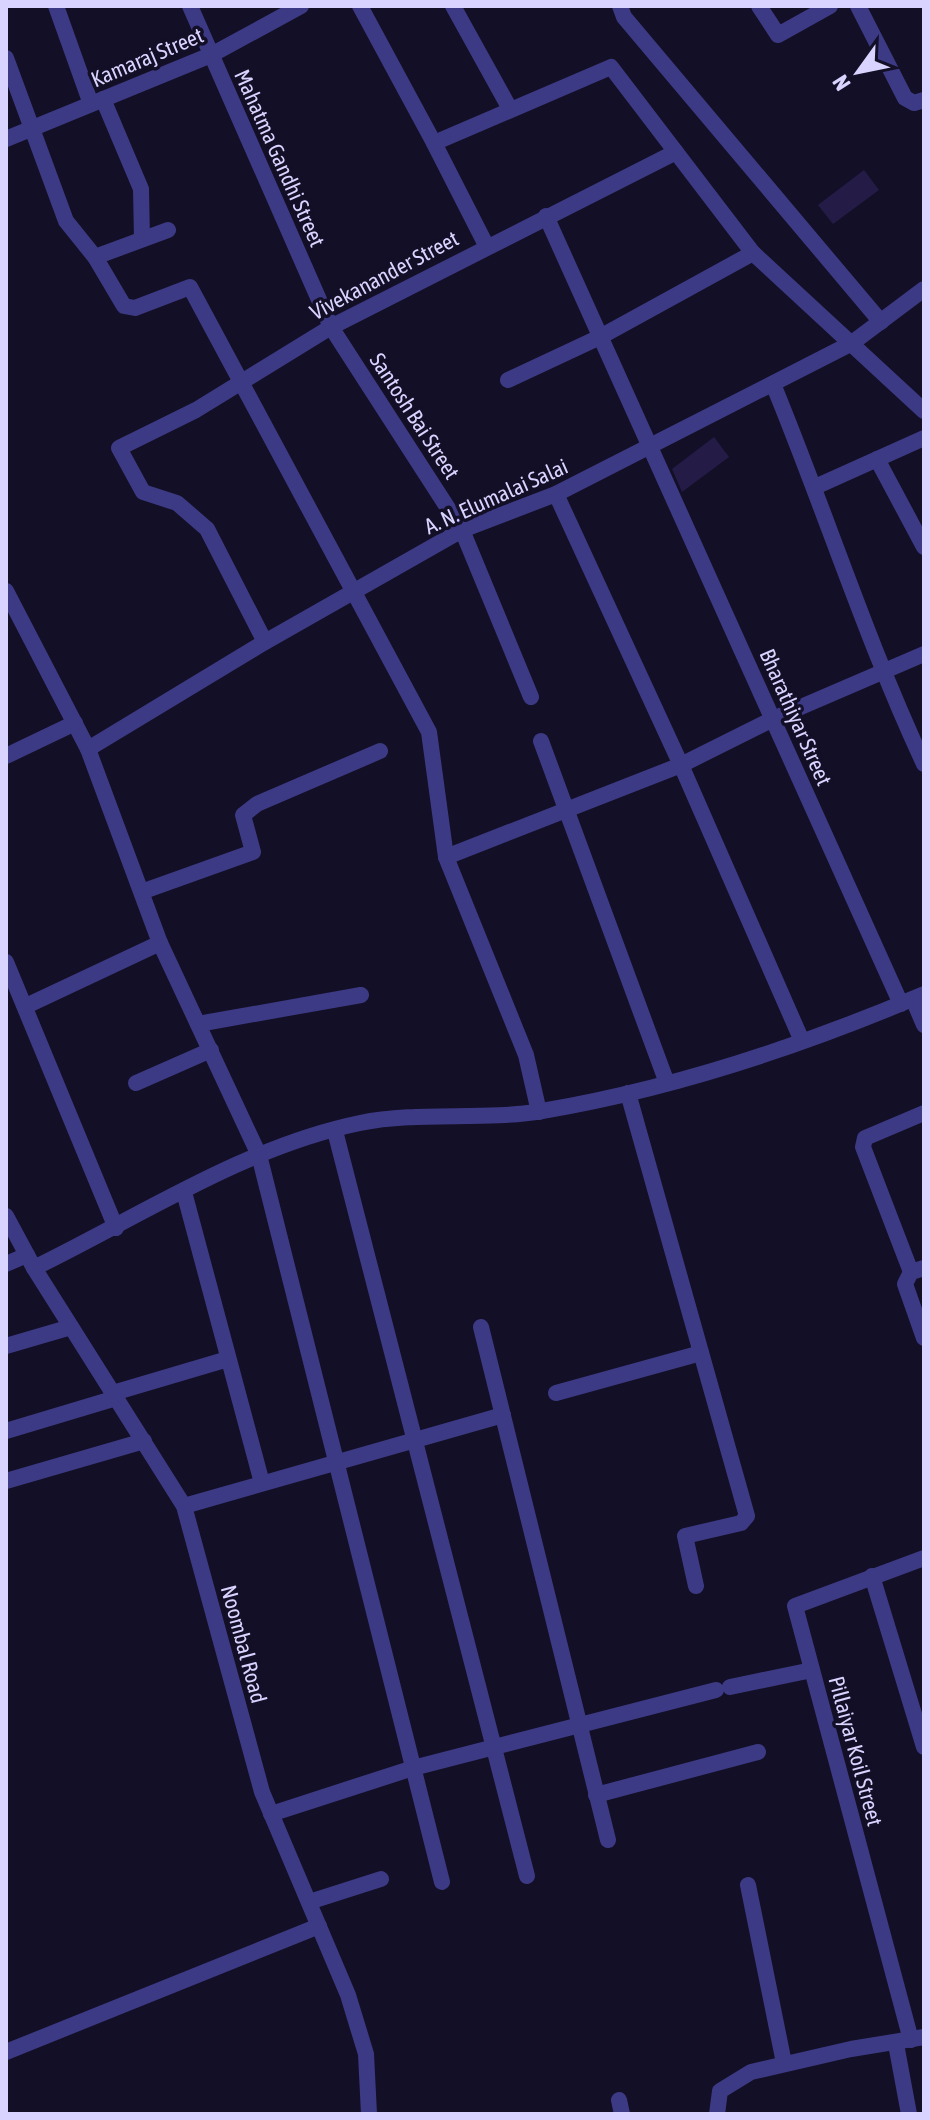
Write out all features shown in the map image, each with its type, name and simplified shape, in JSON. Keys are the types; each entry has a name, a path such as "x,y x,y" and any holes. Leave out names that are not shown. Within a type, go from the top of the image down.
{"street":[{"path":"56,6 97,101 141,189 142,239"},
{"name":"Mahatma Gandhi Street","path":"190,6 331,327"},
{"name":"Kamaraj Street","path":"6,139 211,55 301,6"},
{"path":"360,6 486,245"},
{"path":"453,6 510,109"},
{"path":"620,6 624,17 881,322"},
{"path":"759,6 778,35 830,6"},
{"path":"858,6 905,98 914,103 924,100"},
{"path":"6,58 66,221 95,257 119,301 129,308 190,287 429,732 446,857 526,1055 539,1112"},
{"path":"434,143 611,67 753,253 924,411"},
{"name":"Vivekanander Street","path":"265,642 207,529 177,503 143,492 119,448 196,410 331,327 486,245 676,152"},
{"name":"Bharathiyar Street","path":"546,216 773,719 924,1025"},
{"path":"95,257 168,230"},
{"path":"508,380 600,337 753,253"},
{"name":"A. N. Elumalai Salai","path":"88,749 265,642 462,530 556,494 852,343 924,289"},
{"name":"Santosh Bai Street","path":"331,327 462,530 531,697"},
{"path":"773,384 815,487 881,673 924,764"},
{"path":"815,487 924,438"},
{"path":"877,459 924,547"},
{"path":"556,494 681,765 802,1041"},
{"path":"6,591 88,749 144,891 160,943 259,1155 442,1882"},
{"path":"446,857 681,765 773,719 924,654"},
{"path":"6,756 75,723"},
{"path":"541,741 564,811 667,1083"},
{"path":"144,891 253,852 243,815 250,809 380,751"},
{"path":"26,1006 160,943"},
{"path":"6,962 116,1228"},
{"path":"198,1024 361,995"},
{"path":"6,1264 31,1262 116,1228 259,1155 361,1123 539,1112 628,1093 802,1041 912,999"},
{"path":"136,1083 211,1050"},
{"path":"628,1093 747,1516 741,1523 685,1536 696,1586"},
{"path":"924,1113 865,1138 863,1147 918,1270 905,1284 924,1338"},
{"path":"335,1131 527,1876"},
{"path":"184,1192 262,1483"},
{"name":"Noombal Road","path":"6,1216 31,1262 184,1506 262,1792 348,1995 366,2054 369,2114"},
{"path":"6,1346 71,1327"},
{"path":"481,1327 608,1840"},
{"path":"556,1393 701,1353"},
{"path":"6,1431 228,1359"},
{"path":"184,1506 503,1415"},
{"path":"6,1481 144,1441"},
{"name":"Pillaiyar Koil Street","path":"909,2114 910,2040 795,1606 924,1558"},
{"path":"872,1576 924,1747"},
{"path":"271,1814 413,1768 723,1688 812,1670"},
{"path":"596,1795 758,1752"},
{"path":"309,1902 381,1879"},
{"path":"748,1885 784,2063"},
{"path":"6,2052 319,1926"},
{"path":"717,2114 720,2091 751,2072 910,2040"}],"building":[{"path":"864,170 879,190 833,224 818,205"},
{"path":"714,437 729,457 682,492 672,469"}]}
